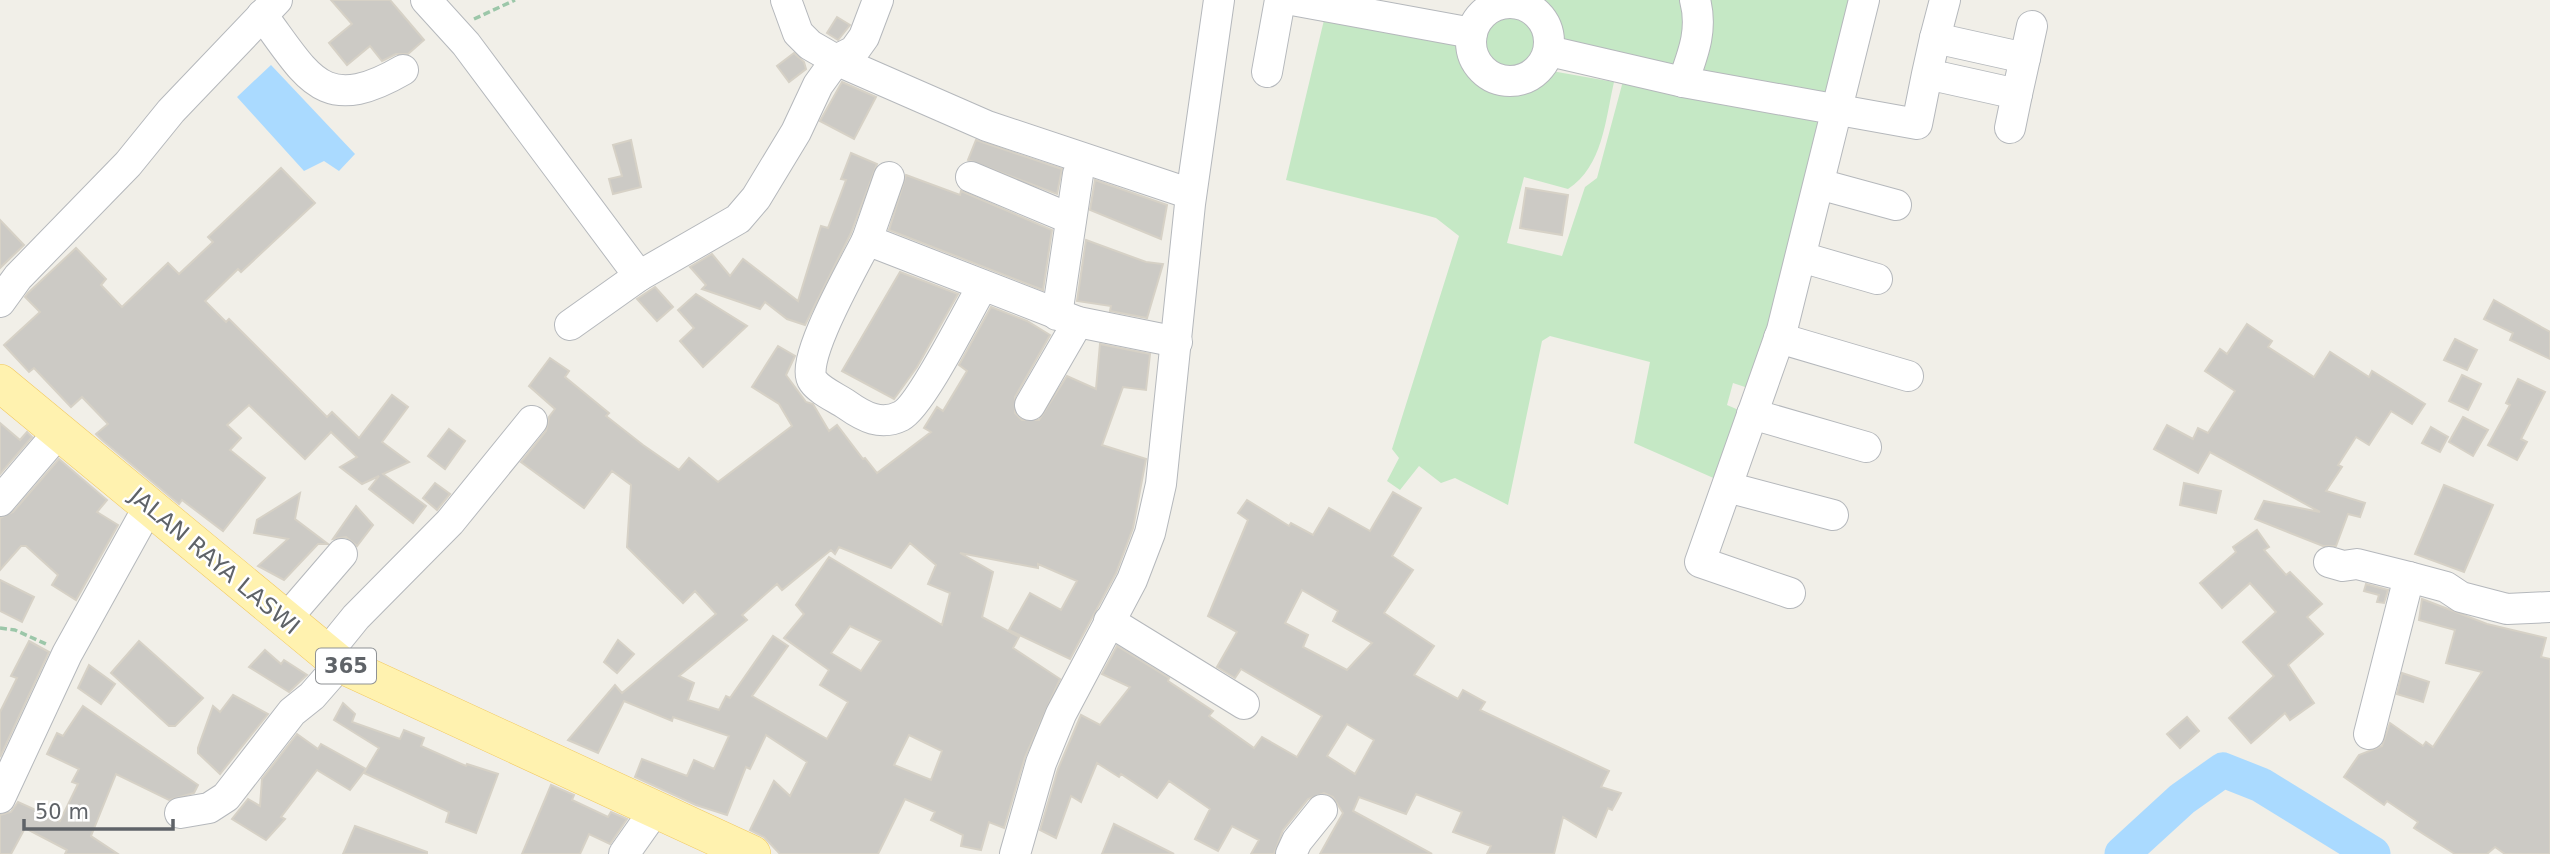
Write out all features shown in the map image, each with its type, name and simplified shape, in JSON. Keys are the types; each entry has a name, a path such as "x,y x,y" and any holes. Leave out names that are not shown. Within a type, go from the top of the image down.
{"main road":[{"name":"JALAN RAYA LASWI","path":"0,383 333,659 752,854"}],"street":[{"path":"426,0 453,28 639,276"},
{"path":"786,0 798,33 810,45 836,60 1000,130 1191,194"},
{"path":"570,325 639,276 738,219 756,198 796,132 818,85 836,60 854,51 864,37 878,0"},
{"path":"1015,854 1041,763 1061,714 1132,580 1150,533 1161,485 1191,194 1219,0"},
{"path":"1267,72 1280,0"},
{"path":"1292,0 1472,33"},
{"path":"1683,82 1698,36 1699,14 1695,0"},
{"path":"1790,593 1700,562 1779,338 1839,109 1864,0"},
{"path":"1549,51 1683,82 1917,124 1945,0"},
{"path":"1512,1 1528,7 1541,18 1549,33 1549,51 1543,64 1532,75 1517,81 1502,80 1488,74 1477,63 1471,49 1472,33 1486,11 1512,1"},
{"path":"0,302 18,277 128,164 172,111 269,8 312,80 337,92 370,88 403,70"},
{"path":"2010,128 2032,26"},
{"path":"1935,38 2025,58"},
{"path":"1927,74 2017,94"},
{"path":"1030,405 1068,319 1072,219 1078,174"},
{"path":"889,177 867,240 816,344 808,371 813,381 865,418 883,420 903,415 919,397 983,285"},
{"path":"971,177 1072,219"},
{"path":"1819,184 1896,205"},
{"path":"867,240 1068,319 1177,342"},
{"path":"1801,257 1877,279"},
{"path":"1779,338 1908,376"},
{"path":"1752,414 1866,447"},
{"path":"180,813 209,808 226,797 292,712 312,696 356,617 450,522 532,421"},
{"path":"0,501 59,432"},
{"path":"1727,487 1833,515"},
{"path":"0,798 67,654 149,506"},
{"path":"286,619 341,554"},
{"path":"2329,562 2343,566 2357,564 2409,577 2446,587 2461,597 2507,609 2550,607"},
{"path":"2369,734 2409,577"},
{"path":"1109,621 1244,704"},
{"path":"624,854 655,810"},
{"path":"1291,854 1297,841 1322,810"}],"path":[{"path":"453,28 515,0"},
{"path":"0,628 15,629 67,654"}],"green space":[{"path":"1532,0 1685,0 1687,18 1674,70 1561,44 1554,20"},
{"path":"1700,0 1855,0 1829,100 1699,78"},
{"path":"1511,18 1529,25 1536,43 1529,61 1511,68 1493,61 1486,43 1493,25"},
{"path":"1324,20 1469,47 1472,63 1478,73 1501,90 1537,81 1546,70 1614,82 1601,142 1589,168 1580,179 1568,189 1524,177 1507,243 1562,256 1585,187 1597,178 1623,81 1825,113 1800,222 1751,389 1733,383 1727,405 1741,411 1718,480 1634,443 1650,362 1550,336 1542,341 1508,505 1455,478 1441,483 1419,466 1400,490 1387,481 1399,458 1392,449 1459,236 1436,218 1286,180"}],"water":[{"path":"271,65 355,154 339,171 324,161 304,171 237,97"}],"building":[{"path":"331,0 390,0 424,40 408,54 396,54 382,61 370,46 347,65 329,43 352,24"},
{"path":"837,17 850,25 838,40 827,33"},
{"path":"794,53 804,62 806,69 789,82 777,66"},
{"path":"842,82 876,97 854,139 820,121"},
{"path":"631,140 641,187 613,194 609,179 622,176 613,145"},
{"path":"976,140 1062,169 1057,194 968,160"},
{"path":"851,153 877,164 851,233 805,325 787,319 765,302 760,309 702,289 706,285 690,267 712,254 730,276 743,259 798,301 821,226 828,228 846,180 841,179"},
{"path":"281,168 315,203 241,272 238,269 205,301 226,322 229,319 327,417 332,412 359,438 392,395 408,407 382,442 409,462 383,474 426,506 413,523 369,489 379,476 362,484 340,467 357,457 331,432 305,459 249,405 227,425 241,438 230,450 265,478 223,531 182,500 179,504 102,440 96,434 108,424 82,397 71,407 34,368 29,372 4,345 40,312 25,297 76,248 106,279 101,285 122,307 168,263 179,274 213,242 208,237"},
{"path":"906,175 960,195 961,191 1052,230 1043,290 889,230"},
{"path":"1095,180 1167,205 1161,239 1090,210"},
{"path":"1526,188 1568,195 1562,235 1520,228"},
{"path":"0,220 24,245 0,268"},
{"path":"1086,240 1146,262 1163,264 1147,318 1110,311 1111,306 1077,301"},
{"path":"900,272 958,294 917,367 894,399 842,371"},
{"path":"655,287 673,307 657,321 637,299"},
{"path":"696,294 747,326 703,367 680,341 694,328 678,310"},
{"path":"2494,300 2550,332 2550,359 2510,340 2513,333 2484,319"},
{"path":"991,307 1027,321 1050,335 1015,397 1015,413 1022,420 1039,420 1067,376 1096,389 1100,344 1150,354 1146,390 1123,387 1102,445 1146,459 1133,528 1116,573 1070,659 1009,630 1030,593 1061,610 1077,581 1038,564 1038,568 960,553 993,572 982,617 1019,637 1013,648 1060,679 1025,757 1004,828 989,822 981,850 961,846 963,835 931,820 935,812 905,799 878,854 780,854 764,837 750,830 774,781 790,796 807,762 766,735 750,769 746,767 727,815 696,805 635,777 642,759 687,776 694,760 714,769 729,736 673,717 672,721 624,701 598,753 568,740 615,685 622,693 716,614 695,591 683,603 627,547 631,485 612,471 584,508 521,462 546,431 549,417 555,409 529,386 550,358 569,371 565,377 609,413 606,416 643,445 679,470 689,458 718,482 792,426 779,404 752,387 778,346 795,356 786,375 806,402 813,404 829,431 837,425 877,473 931,432 924,428 937,407 943,411 967,371 959,365","holes":["910,543 936,565 928,584 950,593 942,625 829,557 796,605 804,614 784,638 829,670 820,685 848,702 827,739 752,696 788,646 773,636 730,698 726,696 719,710 688,700 694,683 679,676 747,620 742,615 777,584 782,590 831,550 835,554 839,547 891,568","850,626 881,641 861,671 831,653","909,735 942,751 931,780 894,765"]},
{"path":"2247,324 2272,341 2268,347 2314,377 2330,352 2369,377 2372,371 2425,404 2412,424 2391,411 2369,445 2356,437 2338,465 2342,467 2326,491 2365,503 2360,517 2348,514 2336,546 2323,546 2255,519 2264,501 2320,512 2210,452 2198,473 2154,449 2167,425 2193,439 2198,428 2208,433 2235,391 2205,371 2220,349 2227,354"},
{"path":"2455,339 2477,350 2467,370 2444,360"},
{"path":"2462,375 2481,384 2468,410 2449,401"},
{"path":"2518,379 2545,392 2521,439 2527,442 2517,460 2488,445 2510,405 2506,403"},
{"path":"2463,417 2488,430 2473,456 2449,442"},
{"path":"0,423 20,440 27,432 32,437 0,474"},
{"path":"2431,427 2448,437 2440,452 2422,443"},
{"path":"449,429 465,441 445,469 428,456"},
{"path":"59,459 107,500 97,512 118,525 76,600 52,585 58,575 26,546 21,546 0,570 0,518 13,512"},
{"path":"435,483 450,494 437,510 423,498"},
{"path":"2184,483 2221,491 2216,513 2180,505"},
{"path":"2444,485 2493,505 2464,572 2415,554"},
{"path":"1393,492 1421,508 1392,556 1413,570 1384,613 1434,646 1414,675 1458,699 1463,690 1485,702 1480,710 1609,771 1601,787 1621,793 1612,810 1608,808 1596,837 1563,817 1554,854 1487,854 1491,846 1453,832 1462,812 1416,794 1406,814 1359,797 1353,811 1432,854 1320,854 1343,813 1333,797 1324,793 1308,799 1283,830 1274,854 1251,854 1259,840 1232,826 1218,851 1195,839 1210,809 1169,781 1157,798 1121,774 1119,777 1097,763 1081,802 1071,796 1056,838 1040,830 1058,769 1081,715 1100,725 1130,687 1102,674 1117,646 1169,678 1168,681 1213,711 1209,716 1254,748 1262,737 1297,757 1322,716 1241,669 1235,678 1217,667 1237,632 1208,616 1248,520 1238,513 1247,500 1289,526 1291,523 1313,535 1329,508 1370,531","holes":["1302,590 1338,611 1333,621 1372,643 1347,670 1303,647 1308,635 1285,623","1347,724 1374,740 1355,774 1327,756"]},
{"path":"300,493 295,519 328,544 318,544 284,580 258,566 288,539 254,533 257,520"},
{"path":"356,506 373,525 357,546 346,537 333,539"},
{"path":"2257,530 2269,547 2264,550 2286,575 2290,572 2322,604 2307,617 2323,634 2288,665 2314,703 2290,720 2285,713 2251,743 2229,718 2274,676 2243,642 2276,612 2250,583 2222,608 2200,583 2236,552 2233,547"},
{"path":"0,580 34,597 22,622 0,611"},
{"path":"2366,584 2388,590 2384,603 2377,602 2379,595 2364,591"},
{"path":"2422,599 2487,624 2546,638 2541,657 2550,659 2550,854 2505,854 2495,847 2487,854 2455,854 2414,828 2418,822 2387,801 2384,805 2344,777 2359,755 2382,746 2390,723 2423,746 2426,742 2433,747 2482,672 2446,663 2455,630 2419,620"},
{"path":"618,640 634,654 617,673 604,662"},
{"path":"29,641 49,652 0,757 0,712 17,678 11,676"},
{"path":"139,641 203,698 175,726 169,726 111,673"},
{"path":"265,650 281,664 284,660 307,675 289,692 249,667"},
{"path":"89,665 115,684 101,704 78,688"},
{"path":"2402,673 2429,682 2423,702 2397,694"},
{"path":"233,695 268,714 220,774 198,753 198,748 213,706 220,712"},
{"path":"343,703 355,714 352,722 400,739 404,730 424,738 421,746 466,766 467,764 498,774 476,833 446,822 449,812 364,773 379,748 334,720"},
{"path":"83,706 198,785 194,793 169,800 116,774 91,836 118,854 65,854 67,850 25,828 11,854 0,854 0,815 11,812 18,802 60,821 78,784 72,782 79,769 47,754 57,733 63,736"},
{"path":"2187,717 2199,731 2180,748 2167,734"},
{"path":"297,734 318,749 321,744 366,769 350,790 317,770 281,817 285,819 266,840 232,819 248,799 260,806 262,779"},
{"path":"551,785 574,795 572,800 608,817 611,812 627,819 610,844 589,834 580,854 522,854"},
{"path":"1114,824 1174,854 1102,854"},
{"path":"355,826 427,852 427,854 343,854"}],"waterway":[{"path":"2122,854 2182,799 2223,770 2261,785 2373,854"}]}
